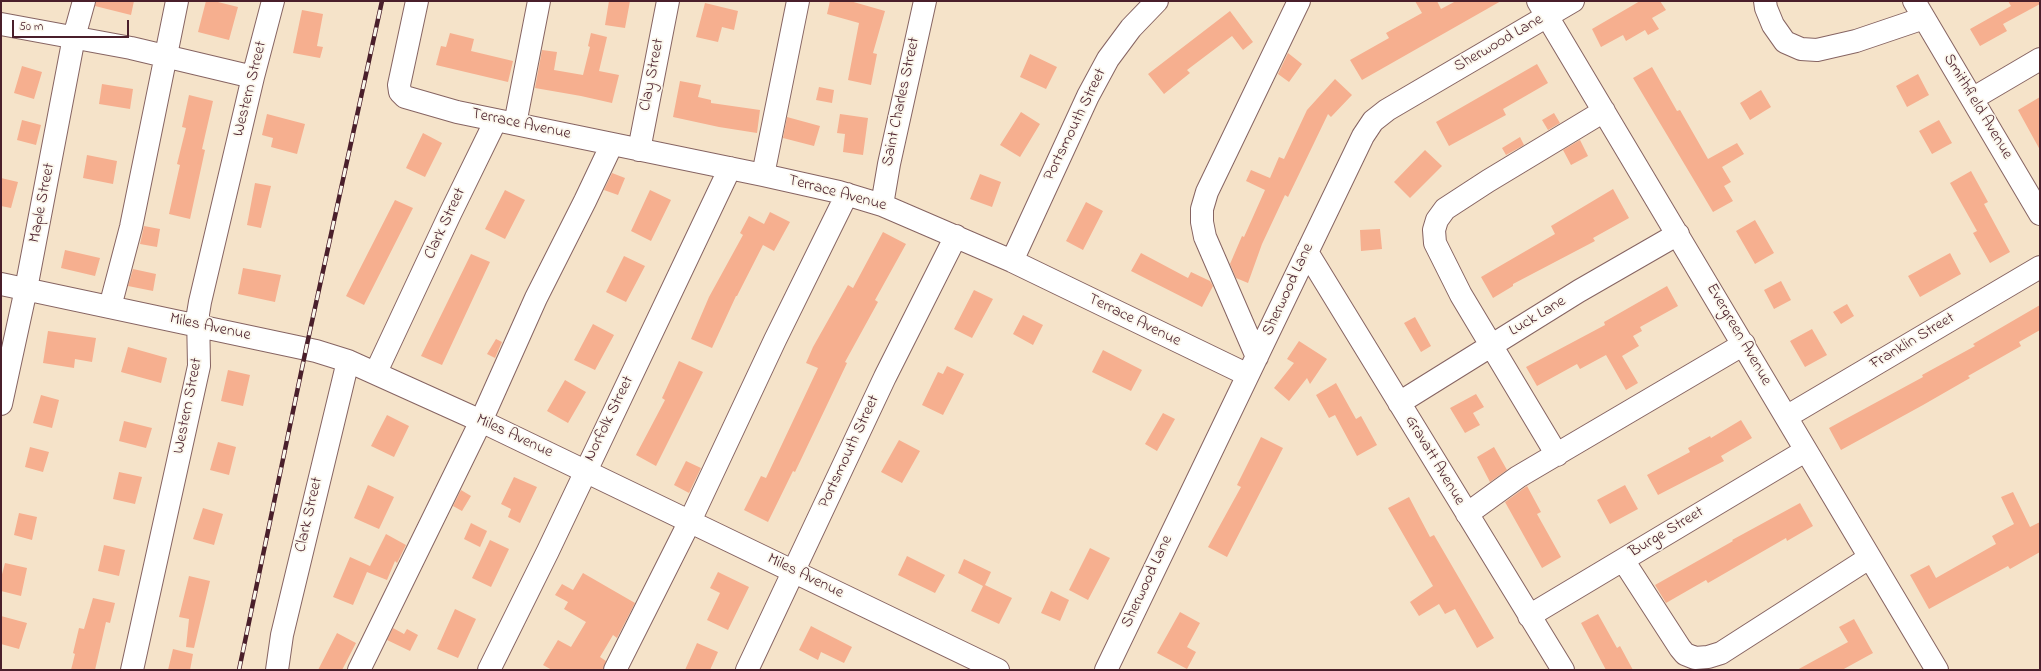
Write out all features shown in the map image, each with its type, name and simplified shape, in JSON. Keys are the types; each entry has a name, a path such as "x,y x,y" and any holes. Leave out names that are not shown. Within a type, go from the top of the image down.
{"street":[{"name":"Maple Street","path":"1,404 26,289 74,37 84,1"},
{"path":"110,307 131,227 177,1"},
{"name":"Western Street","path":"132,670 199,366 200,302 253,77 273,1"},
{"name":"Terrace Avenue","path":"417,1 400,85 400,92 405,97 430,105 763,175 848,194 882,204 1253,366"},
{"name":"Clark Street","path":"376,372 450,214 506,122 540,1"},
{"name":"Clay Street","path":"639,150 668,1"},
{"path":"763,175 798,1"},
{"name":"Saint Charles Street","path":"882,204 888,164 925,1"},
{"name":"Portsmouth Street","path":"1012,261 1088,96 1108,59 1132,28 1157,1"},
{"path":"1253,366 1205,237 1202,222 1202,209 1208,192 1299,1"},
{"name":"Sherwood Lane","path":"1106,670 1363,136 1373,121 1386,110 1543,8 1573,1"},
{"path":"1766,1 1766,8 1773,25 1786,42 1801,49 1817,50 1856,41 1919,9"},
{"name":"Evergreen Avenue","path":"1543,8 1744,344 1932,669"},
{"name":"Smithfield Avenue","path":"1919,9 2040,214"},
{"path":"1,24 166,56 253,77"},
{"path":"1972,99 2040,59"},
{"path":"1557,455 1461,295 1435,243 1434,230 1437,220 1445,209 1488,181 1604,111"},
{"path":"359,670 480,421 536,298 612,144"},
{"name":"Norfolk Street","path":"489,670 586,471 730,168"},
{"path":"615,670 690,521 775,340 848,194"},
{"name":"Luck Lane","path":"1399,403 1491,345 1678,234"},
{"name":"Portsmouth Street","path":"747,670 886,377 956,236"},
{"name":"Gravatt Avenue","path":"1307,252 1466,514 1563,670"},
{"name":"Franklin Street","path":"1786,417 2040,267"},
{"name":"Miles Avenue","path":"1,284 316,351 348,361 376,372 586,471 998,670"},
{"path":"1466,514 1518,477 1744,344"},
{"name":"Clark Street","path":"277,670 282,635 348,361"},
{"name":"Burge Street","path":"1529,616 1806,451"},
{"path":"1623,560 1680,648 1685,654 1695,658 1708,657 1721,652 1869,558"}],"building":[{"path":"96,1 134,1 131,15 95,6"},
{"path":"206,1 214,1 238,7 229,40 198,32"},
{"path":"609,1 630,1 625,28 605,25"},
{"path":"830,1 850,1 885,11 873,53 877,54 871,85 848,80 859,23 827,14"},
{"path":"1415,1 1437,1 1441,9 1456,1 1501,1 1362,80 1350,60 1389,38 1386,33 1422,13"},
{"path":"1640,1 1660,1 1666,10 1652,18 1659,29 1648,35 1645,30 1626,41 1623,35 1601,47 1592,29"},
{"path":"2008,1 2040,1 2040,4 2003,24 2007,31 1980,46 1970,29 2011,6"},
{"path":"705,3 738,11 734,30 722,27 718,42 696,37"},
{"path":"302,10 323,14 317,46 323,47 320,58 293,53"},
{"path":"1230,11 1253,42 1243,50 1232,36 1187,70 1190,73 1164,94 1148,74"},
{"path":"450,33 474,39 471,51 513,61 508,82 436,65 441,46 446,47"},
{"path":"591,33 607,37 599,71 619,75 612,103 535,88 542,50 557,52 554,70 583,75 590,47 588,46"},
{"path":"1288,53 1302,64 1289,82 1278,74"},
{"path":"1030,54 1057,67 1046,89 1020,77"},
{"path":"1537,64 1548,83 1503,109 1506,115 1449,146 1436,122"},
{"path":"22,66 42,72 34,99 14,93"},
{"path":"1652,67 1677,111 1680,110 1708,159 1737,143 1744,154 1722,167 1731,182 1724,186 1733,201 1713,212 1633,78"},
{"path":"1918,74 1929,95 1907,107 1896,86"},
{"path":"1335,79 1352,95 1331,117 1328,114 1288,197 1285,195 1262,244 1248,283 1236,278 1230,264 1265,190 1246,181 1251,170 1270,178 1279,157 1284,159 1307,110"},
{"path":"680,81 701,85 698,97 711,100 711,103 760,110 757,133 719,127 673,117"},
{"path":"102,84 133,89 130,109 99,104"},
{"path":"819,87 834,90 832,103 816,100"},
{"path":"1761,90 1771,107 1750,120 1740,103"},
{"path":"189,95 213,101 202,149 205,150 190,219 169,214 180,165 177,164 186,128 182,127"},
{"path":"2040,97 2040,150 2018,110"},
{"path":"1021,112 1040,124 1020,157 1000,145"},
{"path":"1554,113 1560,123 1548,130 1542,120"},
{"path":"267,114 305,124 297,154 271,147 273,138 262,135"},
{"path":"840,114 868,118 863,155 843,152 845,134 837,133"},
{"path":"787,117 820,126 814,146 783,138"},
{"path":"22,120 41,125 36,145 17,140"},
{"path":"1939,120 1952,143 1932,154 1919,131"},
{"path":"423,133 442,143 425,177 406,168"},
{"path":"1520,137 1524,145 1506,155 1502,148"},
{"path":"1580,140 1588,156 1571,165 1563,150"},
{"path":"1425,150 1442,166 1410,198 1394,182"},
{"path":"87,155 117,161 113,184 83,178"},
{"path":"1971,171 1988,202 1984,204 2010,252 1990,263 1973,233 1977,231 1950,183"},
{"path":"612,173 625,178 618,195 604,190"},
{"path":"980,174 1001,182 992,207 970,199"},
{"path":"1,178 18,182 11,208 1,206"},
{"path":"255,183 271,186 261,228 247,225"},
{"path":"1613,189 1629,218 1593,238 1595,241 1513,284 1513,286 1493,298 1481,277 1555,234 1551,226"},
{"path":"505,190 525,200 505,239 485,229"},
{"path":"650,190 671,200 651,241 631,231"},
{"path":"395,200 413,208 364,305 346,296"},
{"path":"1086,202 1103,211 1083,250 1066,241"},
{"path":"770,212 790,222 774,251 763,245 736,296 712,348 691,339 709,297 743,235 740,233 749,216 764,224"},
{"path":"1755,220 1774,253 1755,264 1736,231"},
{"path":"144,226 160,229 157,247 140,244"},
{"path":"1380,229 1382,249 1361,251 1360,230"},
{"path":"883,232 906,244 875,300 878,302 845,362 847,363 795,472 793,471 768,522 744,510 761,476 766,478 818,368 806,363 813,347 848,285 853,288"},
{"path":"65,250 100,258 95,276 61,268"},
{"path":"1141,253 1188,278 1191,272 1210,281 1213,286 1202,307 1131,271"},
{"path":"1950,253 1961,274 1920,297 1908,276"},
{"path":"471,254 490,262 442,365 421,356"},
{"path":"624,256 645,266 626,302 606,292"},
{"path":"243,268 281,275 275,302 238,294"},
{"path":"133,269 156,274 153,291 128,286"},
{"path":"1781,281 1791,300 1774,309 1764,290"},
{"path":"1667,286 1678,306 1640,327 1642,331 1633,336 1639,346 1622,356 1638,383 1626,390 1606,355 1580,369 1577,364 1537,386 1526,367 1605,325 1604,322"},
{"path":"974,290 993,299 972,338 954,329"},
{"path":"1847,304 1854,316 1841,324 1833,312"},
{"path":"2040,305 2040,330 2019,342 2021,346 1968,376 1970,378 1841,450 1829,428 1923,377 1922,375 1975,346 1973,344"},
{"path":"1023,315 1043,325 1033,345 1013,334"},
{"path":"1415,317 1431,346 1421,352 1404,323"},
{"path":"593,324 614,335 595,370 574,360"},
{"path":"1812,329 1827,355 1805,367 1790,341"},
{"path":"48,331 96,338 92,362 75,359 74,368 43,363"},
{"path":"496,339 502,342 495,358 487,354"},
{"path":"1299,341 1327,359 1310,384 1307,378 1289,401 1274,388 1294,363 1287,359"},
{"path":"128,347 167,358 161,383 121,372"},
{"path":"1103,350 1142,370 1131,391 1092,372"},
{"path":"679,361 703,372 656,466 636,455 665,400 662,398"},
{"path":"947,366 964,374 943,415 922,405 938,372 943,374"},
{"path":"228,370 250,375 243,406 221,401"},
{"path":"565,380 586,392 568,423 547,411"},
{"path":"1336,383 1356,419 1361,416 1377,445 1357,456 1335,415 1329,418 1316,395"},
{"path":"1476,394 1484,407 1473,413 1480,425 1465,433 1450,408"},
{"path":"41,395 59,400 52,428 33,423"},
{"path":"1163,413 1175,419 1157,451 1145,444"},
{"path":"387,415 409,426 394,457 371,446"},
{"path":"1741,420 1752,438 1721,456 1724,461 1658,495 1647,475 1690,452 1688,448 1710,436 1711,438"},
{"path":"124,421 152,428 146,448 119,441"},
{"path":"1261,437 1283,448 1227,557 1208,547 1241,487 1237,485"},
{"path":"899,440 920,451 902,483 881,472"},
{"path":"218,442 236,447 229,475 210,470"},
{"path":"30,447 49,452 43,472 25,467"},
{"path":"1494,447 1507,470 1490,482 1477,457"},
{"path":"686,461 701,468 689,493 674,485"},
{"path":"119,472 142,477 135,504 113,499"},
{"path":"514,477 537,487 520,523 508,517 511,509 501,504"},
{"path":"368,485 394,497 379,529 354,518"},
{"path":"1625,485 1638,509 1610,524 1597,500"},
{"path":"1527,486 1541,512 1537,514 1561,557 1542,568 1505,502"},
{"path":"461,490 471,496 462,511 453,506"},
{"path":"2013,492 2030,527 2040,522 2040,552 2010,569 2008,566 1929,609 1910,575 1929,565 1936,578 1996,544 1992,536 2014,524 2001,497"},
{"path":"1409,497 1430,537 1434,535 1494,638 1477,648 1455,609 1445,614 1439,604 1419,616 1410,602 1433,586 1388,508"},
{"path":"1800,503 1813,526 1787,541 1786,538 1708,583 1706,580 1666,603 1655,585 1733,541 1732,540"},
{"path":"203,508 223,514 214,545 193,539"},
{"path":"19,513 37,517 32,540 14,535"},
{"path":"471,523 487,531 480,547 464,539"},
{"path":"386,534 406,545 397,563 395,561 387,580 367,572 353,605 333,597 350,557 370,566"},
{"path":"490,540 509,549 491,587 472,578"},
{"path":"104,545 125,550 119,576 98,571"},
{"path":"1090,548 1110,558 1088,600 1069,590"},
{"path":"907,556 945,575 935,593 898,575"},
{"path":"964,559 991,572 985,585 1012,598 999,624 971,611 983,586 958,573"},
{"path":"5,563 27,568 21,596 1,591 1,578"},
{"path":"718,572 749,587 728,630 707,620 720,593 710,588"},
{"path":"583,573 635,603 617,638 613,635 600,657 606,661 603,670 552,670 543,665 558,640 571,647 586,622 564,609 568,602 555,595 562,584 573,590"},
{"path":"189,576 210,581 194,648 186,647 189,619 179,617"},
{"path":"1051,591 1069,600 1060,621 1041,613"},
{"path":"93,598 115,603 110,623 106,622 95,670 71,670 75,654 73,653 79,628 84,629"},
{"path":"455,609 476,619 458,658 437,649"},
{"path":"1180,612 1200,623 1187,647 1196,652 1187,669 1157,653"},
{"path":"1598,614 1617,648 1620,646 1633,670 1606,670 1581,623"},
{"path":"1,616 27,623 19,649 1,644"},
{"path":"1854,619 1873,653 1842,670 1797,670 1848,642 1839,627"},
{"path":"811,626 852,647 844,663 821,652 818,660 799,650"},
{"path":"393,628 404,634 407,629 418,635 410,651 387,640"},
{"path":"337,633 356,643 342,670 318,670"},
{"path":"697,643 718,652 710,670 685,670"},
{"path":"173,649 193,654 190,670 168,670"}],"railway":[{"path":"239,670 306,349 382,1"}]}
